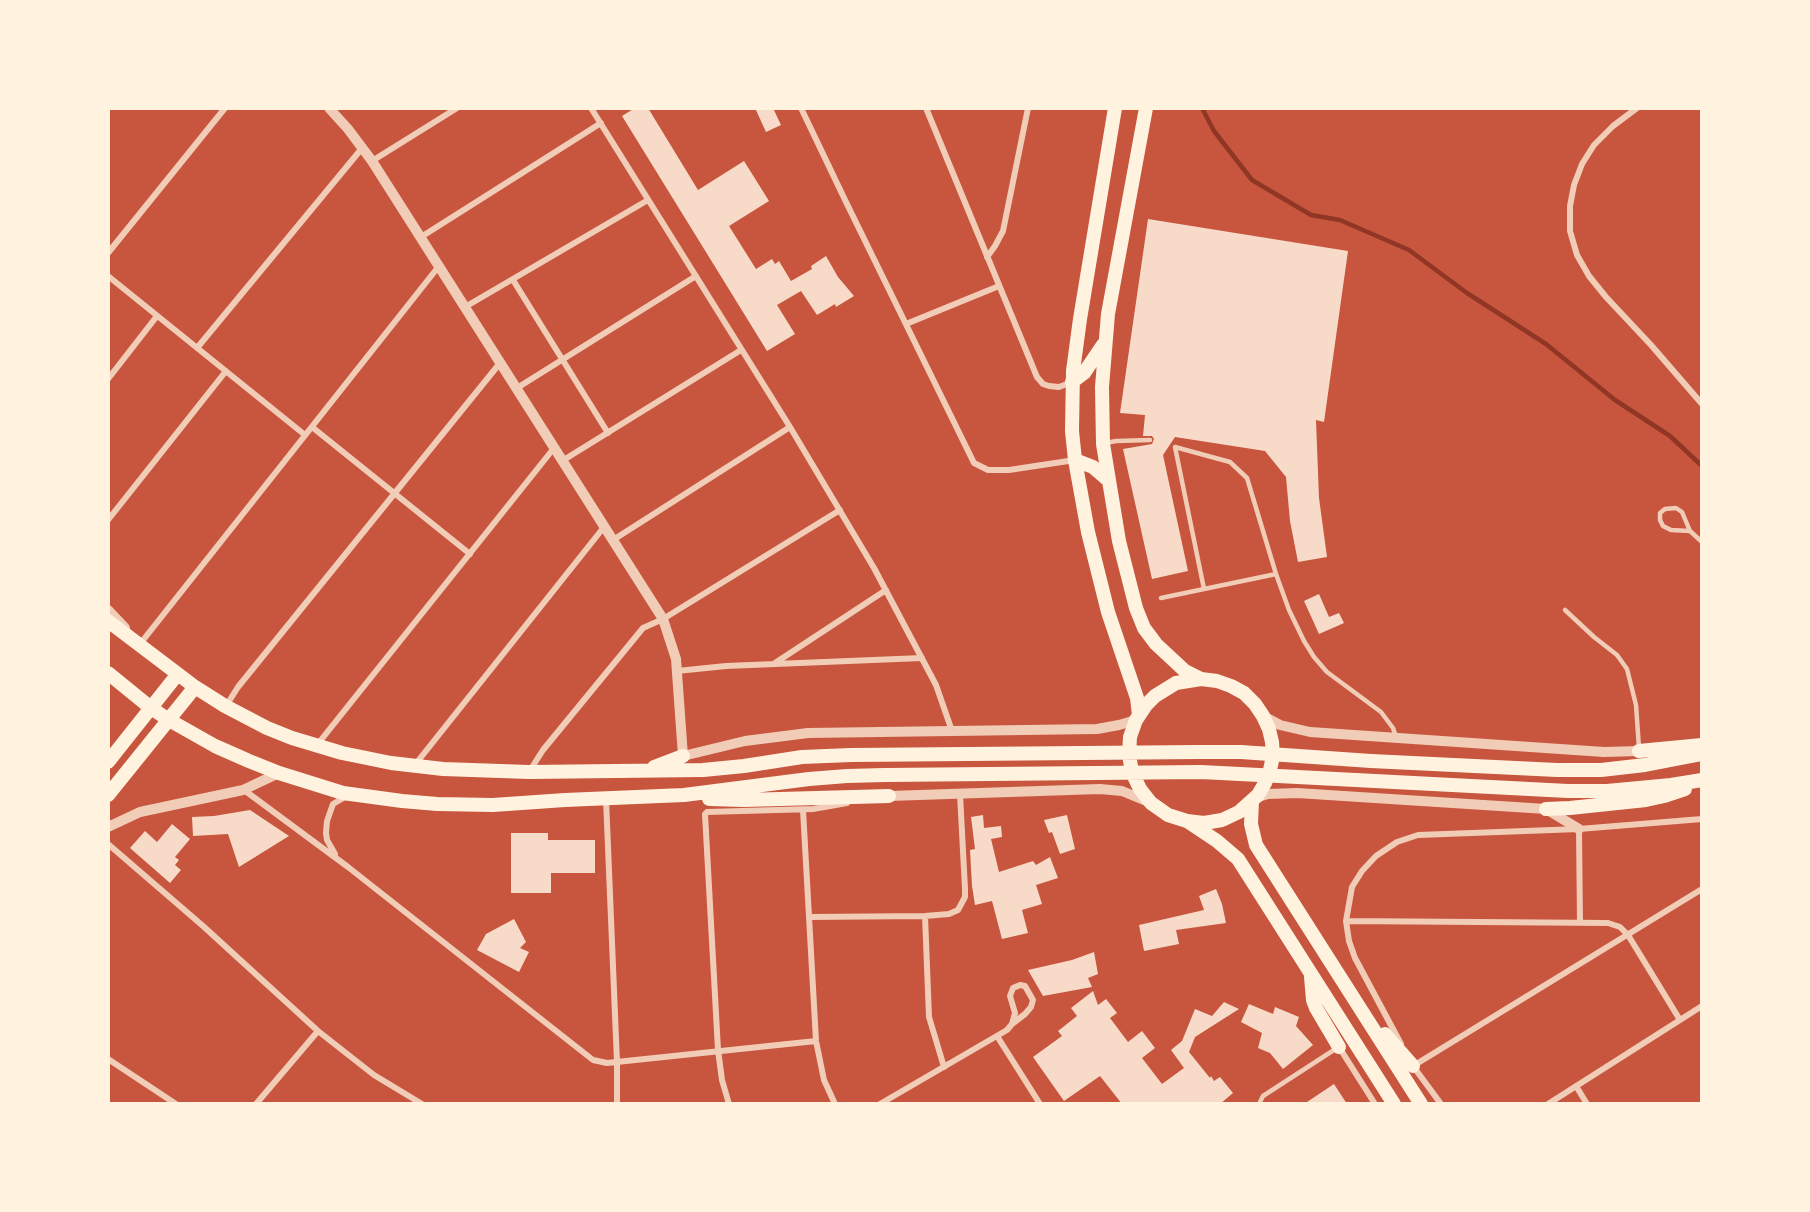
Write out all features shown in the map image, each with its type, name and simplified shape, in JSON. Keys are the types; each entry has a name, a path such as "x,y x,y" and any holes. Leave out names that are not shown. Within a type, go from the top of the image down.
{"main road":[{"path":"1115,108 1080,319 1072,382 1072,419 1075,460 1088,532 1108,612 1139,707 1130,737 1129,755 1132,772 1140,789 1151,803 1168,814 1187,821 1218,841 1238,859 1394,1104"},
{"path":"1146,108 1112,294 1102,387 1103,444 1127,573 1144,628 1170,658 1185,671 1201,679"},
{"path":"1072,382 1084,374 1106,342"},
{"path":"1075,460 1093,466 1108,480"},
{"path":"108,621 177,675 225,706 267,728 317,746 360,757 414,766 473,771 729,768 818,756 1241,752 1371,761 1601,770 1646,765 1702,754"},
{"path":"108,673 169,720 215,746 279,773 356,795 425,803 477,805 684,795 847,776 1211,772 1578,791 1630,789 1702,780"},
{"path":"108,762 177,675"},
{"path":"1137,717 1155,696 1165,689 1176,683 1201,679 1217,681 1244,693 1263,716 1269,729 1273,756 1265,783 1254,800 1239,812 1222,820 1204,823 1187,821"},
{"path":"108,795 195,687"},
{"path":"1640,751 1702,745"},
{"path":"646,770 683,756"},
{"path":"1546,809 1646,800 1683,790 1702,780"},
{"path":"684,795 710,799 744,800 889,796"},
{"path":"1254,800 1251,824 1256,845 1421,1104"},
{"path":"1311,975 1313,1000 1319,1016 1339,1047"},
{"path":"1343,982 1413,1066"}],"street":[{"path":"108,253 225,108"},
{"path":"328,108 363,147 663,620 672,644 677,671 683,756 745,741 808,733 1097,729 1119,725 1137,717"},
{"path":"372,161 457,108"},
{"path":"591,108 840,510 886,590 936,685 952,731"},
{"path":"801,108 974,463 988,470 1009,470 1075,460"},
{"path":"926,108 1040,380 1049,386 1056,387 1072,382"},
{"path":"987,257 1003,231 1028,108"},
{"path":"1636,108 1594,145 1582,164 1574,185 1570,206 1570,231 1577,255 1588,276 1652,345 1702,404"},
{"path":"421,237 601,123"},
{"path":"197,348 363,147"},
{"path":"465,307 648,200"},
{"path":"108,610 140,644 439,266"},
{"path":"108,276 305,435"},
{"path":"517,388 696,276"},
{"path":"513,280 608,433"},
{"path":"906,324 999,286"},
{"path":"108,379 157,316"},
{"path":"562,461 741,350"},
{"path":"225,706 500,363"},
{"path":"108,520 226,371"},
{"path":"312,427 470,554"},
{"path":"613,540 790,428"},
{"path":"317,746 554,448"},
{"path":"529,772 543,750 637,634 840,510"},
{"path":"414,766 604,527"},
{"path":"774,663 886,590"},
{"path":"677,671 774,663 922,658"},
{"path":"1263,716 1280,725 1310,732 1604,752 1640,751"},
{"path":"108,826 140,813 243,790 279,773"},
{"path":"729,1104 722,1080 718,1050 706,813 803,810 889,796 1101,789 1122,791 1151,803"},
{"path":"243,790 339,860 584,1054 600,1062 816,1041"},
{"path":"1254,800 1268,794 1297,793 1546,809 1579,829"},
{"path":"809,917 925,916 953,913 965,897 960,794"},
{"path":"339,860 327,840 328,813 337,801 356,795"},
{"path":"606,798 618,1062 617,1104"},
{"path":"803,810 816,1041 824,1080 835,1104"},
{"path":"1441,1104 1413,1066 1355,958 1349,941 1346,921 1352,887 1367,864 1385,849 1407,838 1579,829 1702,819"},
{"path":"1579,829 1580,923"},
{"path":"108,844 203,926 318,1031 374,1075 422,1104"},
{"path":"1413,1066 1702,889"},
{"path":"925,916 929,1017 944,1067"},
{"path":"1346,921 1608,923 1620,927 1628,935 1680,1020"},
{"path":"880,1104 1007,1030 1031,1007 1033,1000 1025,986 1020,985 1013,988 1011,996 1015,1013 1012,1024"},
{"path":"1548,1104 1702,1006"},
{"path":"256,1104 318,1031"},
{"path":"997,1035 1040,1104"},
{"path":"1339,1047 1375,1104"},
{"path":"108,1059 176,1104"},
{"path":"1576,1086 1587,1104"}],"lane":[{"path":"1103,444 1116,441 1150,440"},
{"path":"1204,589 1172,446 1230,462 1247,477 1276,574 1304,641 1327,672 1381,712 1397,739"},
{"path":"1690,531 1671,530 1663,526 1660,513 1665,509 1676,508 1682,512 1690,531 1702,542"},
{"path":"1161,598 1276,574"},
{"path":"1565,610 1617,655 1627,669 1636,705 1640,751"},
{"path":"1259,1104 1263,1096 1339,1047"}],"building":[{"path":"635,108 648,108 698,190 744,161 769,201 729,226 756,269 772,259 775,264 779,261 791,281 812,269 811,266 826,256 838,277 854,296 817,315 801,291 777,305 795,334 767,351 622,116"},
{"path":"755,108 773,108 781,125 766,132"},
{"path":"1148,219 1348,251 1324,422 1316,420 1319,498 1327,557 1298,562 1290,521 1286,477 1265,451 1175,437 1163,455 1188,571 1152,579 1123,449 1152,444 1154,439 1152,436 1143,436 1145,415 1120,413"},
{"path":"1319,594 1329,617 1339,613 1344,623 1319,634 1304,601"},
{"path":"250,810 289,836 239,867 228,834 193,836 192,817"},
{"path":"983,815 984,828 1001,826 1002,837 991,839 999,872 1033,861 1036,865 1050,857 1058,878 1036,885 1042,904 1022,910 1028,933 1002,939 992,901 975,905 970,850 975,849 971,817"},
{"path":"1067,815 1075,849 1060,854 1052,832 1049,833 1044,820"},
{"path":"172,824 190,839 175,857 179,860 175,865 181,870 170,883 130,848 145,831 157,842"},
{"path":"511,833 548,833 548,840 595,840 595,873 551,873 551,893 511,893"},
{"path":"1216,889 1226,923 1176,930 1179,944 1144,951 1139,925 1204,910 1199,896"},
{"path":"514,919 526,942 520,948 529,952 519,972 477,950 486,934"},
{"path":"1094,952 1098,974 1088,978 1092,987 1043,996 1028,970 1072,960"},
{"path":"1093,991 1098,1005 1106,999 1117,1013 1110,1018 1128,1042 1142,1031 1155,1048 1142,1058 1162,1084 1184,1068 1171,1050 1182,1041 1195,1009 1212,1016 1224,1002 1239,1009 1195,1037 1189,1052 1210,1078 1211,1076 1214,1081 1220,1077 1233,1093 1220,1104 1122,1104 1100,1076 1064,1101 1033,1057 1062,1036 1058,1031 1077,1016 1071,1008"},
{"path":"1249,1004 1273,1014 1275,1007 1299,1017 1296,1026 1313,1045 1283,1069 1270,1053 1258,1048 1262,1033 1241,1022"},
{"path":"1334,1084 1347,1104 1304,1104"}],"waterway":[{"path":"1202,108 1214,131 1252,180 1311,215 1340,220 1409,250 1467,293 1546,344 1615,400 1670,436 1702,466"}]}
